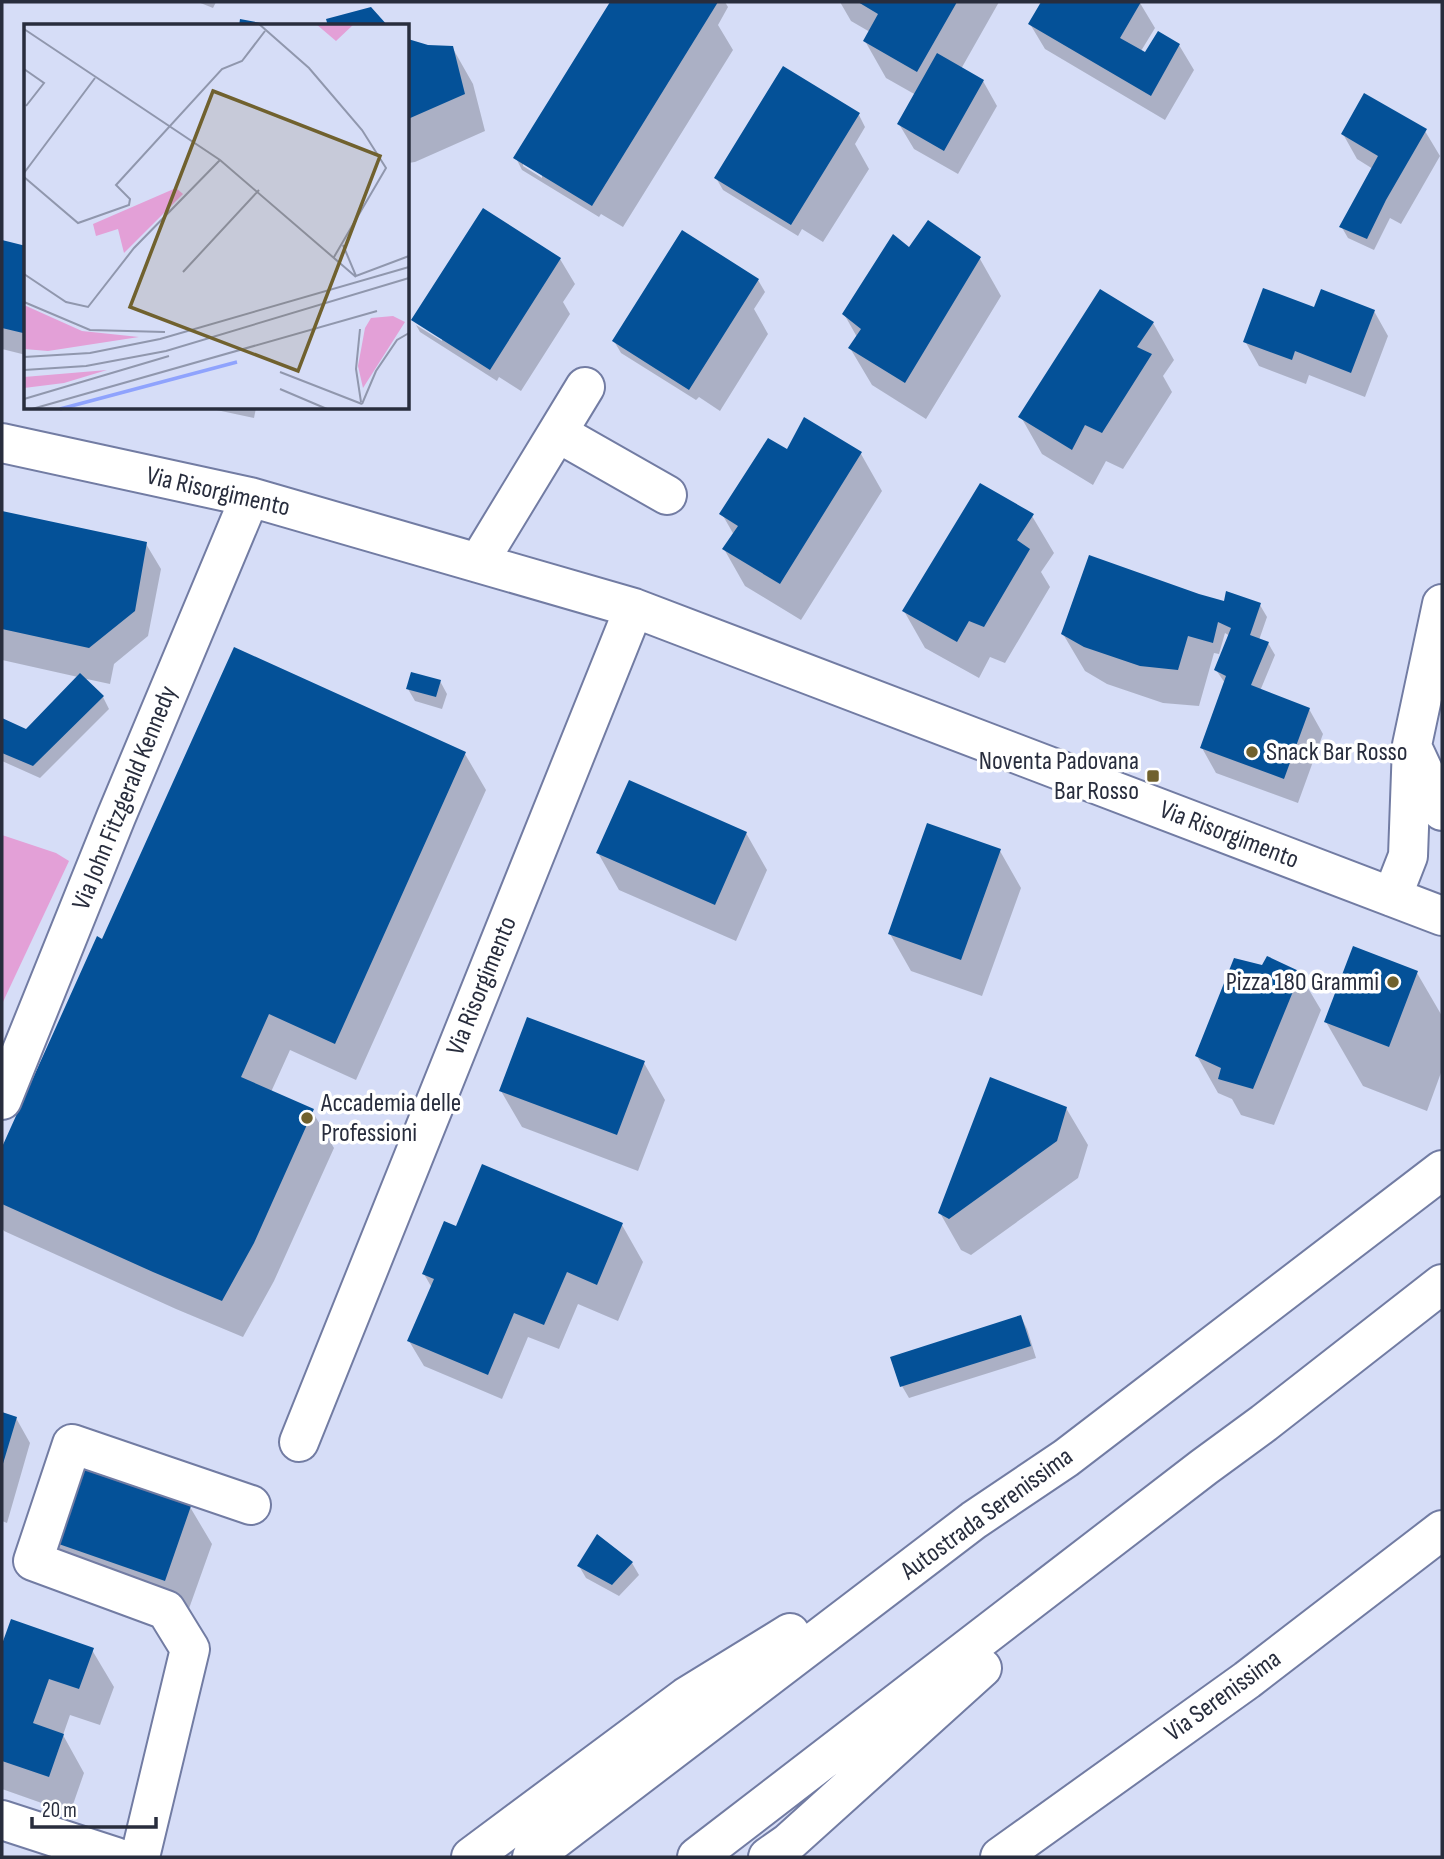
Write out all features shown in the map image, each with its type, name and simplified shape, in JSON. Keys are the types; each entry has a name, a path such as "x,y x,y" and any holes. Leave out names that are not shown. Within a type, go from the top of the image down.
{"main road":[{"path":"478,563 586,387"},
{"path":"558,433 667,495"},
{"name":"Via Risorgimento","path":"2,443 250,497 634,608 1442,916"},
{"name":"Via John Fitzgerald Kennedy","path":"2,1100 121,804 250,497"},
{"path":"1392,897 1408,856 1412,748 1442,604"},
{"name":"Via Risorgimento","path":"299,1442 634,608"},
{"path":"1412,748 1442,811"},
{"name":"Autostrada Serenissima","path":"532,1857 974,1520 1066,1458 1442,1170"},
{"path":"697,1857 1442,1284"},
{"path":"140,1857 190,1649 166,1609 33,1561 72,1444 251,1505"},
{"path":"768,1857 788,1843 1204,1467"},
{"path":"471,1857 686,1698 974,1520"},
{"name":"Via Serenissima","path":"1000,1857 1247,1679 1442,1530"},
{"path":"2,1820 116,1857"}],"shaded area":[{"path":"2,835 56,853 69,861 2,1004"}],"building":[{"path":"610,2 718,2 592,206 513,158"},
{"path":"858,2 957,2 917,72 863,41 878,14"},
{"path":"1041,2 1141,2 1120,38 1145,52 1158,31 1180,44 1151,96 1028,24"},
{"path":"371,7 386,24 327,24 326,19"},
{"path":"240,19 267,24 239,24"},
{"path":"410,40 428,45 453,46 465,94 410,118"},
{"path":"937,53 984,80 944,151 897,124"},
{"path":"783,66 860,113 791,225 714,178"},
{"path":"1364,93 1427,129 1367,239 1339,227 1378,156 1341,134"},
{"path":"483,208 561,258 490,370 411,320"},
{"path":"928,220 981,257 905,383 848,348 861,329 842,314 893,234 909,247"},
{"path":"682,230 759,279 689,390 612,341"},
{"path":"2,240 24,246 24,327 23,333 2,328"},
{"path":"1263,288 1314,307 1321,289 1375,310 1351,373 1295,351 1292,360 1243,342"},
{"path":"1100,289 1154,322 1137,347 1152,354 1102,433 1085,425 1072,450 1018,417"},
{"path":"804,417 862,452 780,584 722,549 738,526 719,514 768,438 787,449"},
{"path":"980,483 1034,514 1017,540 1030,549 984,627 969,621 957,642 902,611"},
{"path":"2,511 147,542 135,611 89,648 2,629"},
{"path":"1089,555 1224,601 1226,591 1261,603 1250,635 1269,642 1251,685 1310,708 1284,779 1200,748 1226,676 1214,670 1231,628 1218,622 1213,643 1188,636 1178,670 1140,666 1084,647 1061,634"},
{"path":"234,647 466,752 335,1044 269,1014 241,1077 314,1109 254,1243 222,1301 2,1204 2,1147 97,936 102,939"},
{"path":"411,672 441,680 436,697 406,689"},
{"path":"80,673 104,696 33,766 2,753 2,718 26,729"},
{"path":"629,780 747,832 715,905 596,853"},
{"path":"927,823 1001,849 961,960 888,934"},
{"path":"1353,946 1418,971 1389,1047 1324,1022"},
{"path":"1267,956 1301,972 1253,1089 1218,1079 1221,1068 1195,1056 1234,958 1262,965"},
{"path":"527,1017 645,1061 617,1135 499,1091"},
{"path":"990,1077 1067,1107 1057,1141 949,1219 938,1213"},
{"path":"482,1164 623,1223 597,1285 567,1272 544,1325 514,1313 488,1375 407,1341 434,1279 422,1274 444,1221 456,1226"},
{"path":"1021,1315 1031,1346 900,1387 890,1357"},
{"path":"2,1412 17,1417 2,1467"},
{"path":"80,1467 191,1506 165,1581 53,1542"},
{"path":"597,1534 633,1562 612,1585 577,1566"},
{"path":"11,1619 94,1648 79,1689 49,1679 33,1723 64,1734 49,1777 2,1761 2,1644"}],"place":[{"name":"Snack Bar Rosso","path":"1252,752"},
{"name":"Noventa Padovana Bar Rosso","path":"1153,776"},
{"name":"Pizza 180 Grammi","path":"1393,982"},
{"name":"Accademia delle Professioni","path":"307,1118"}]}
